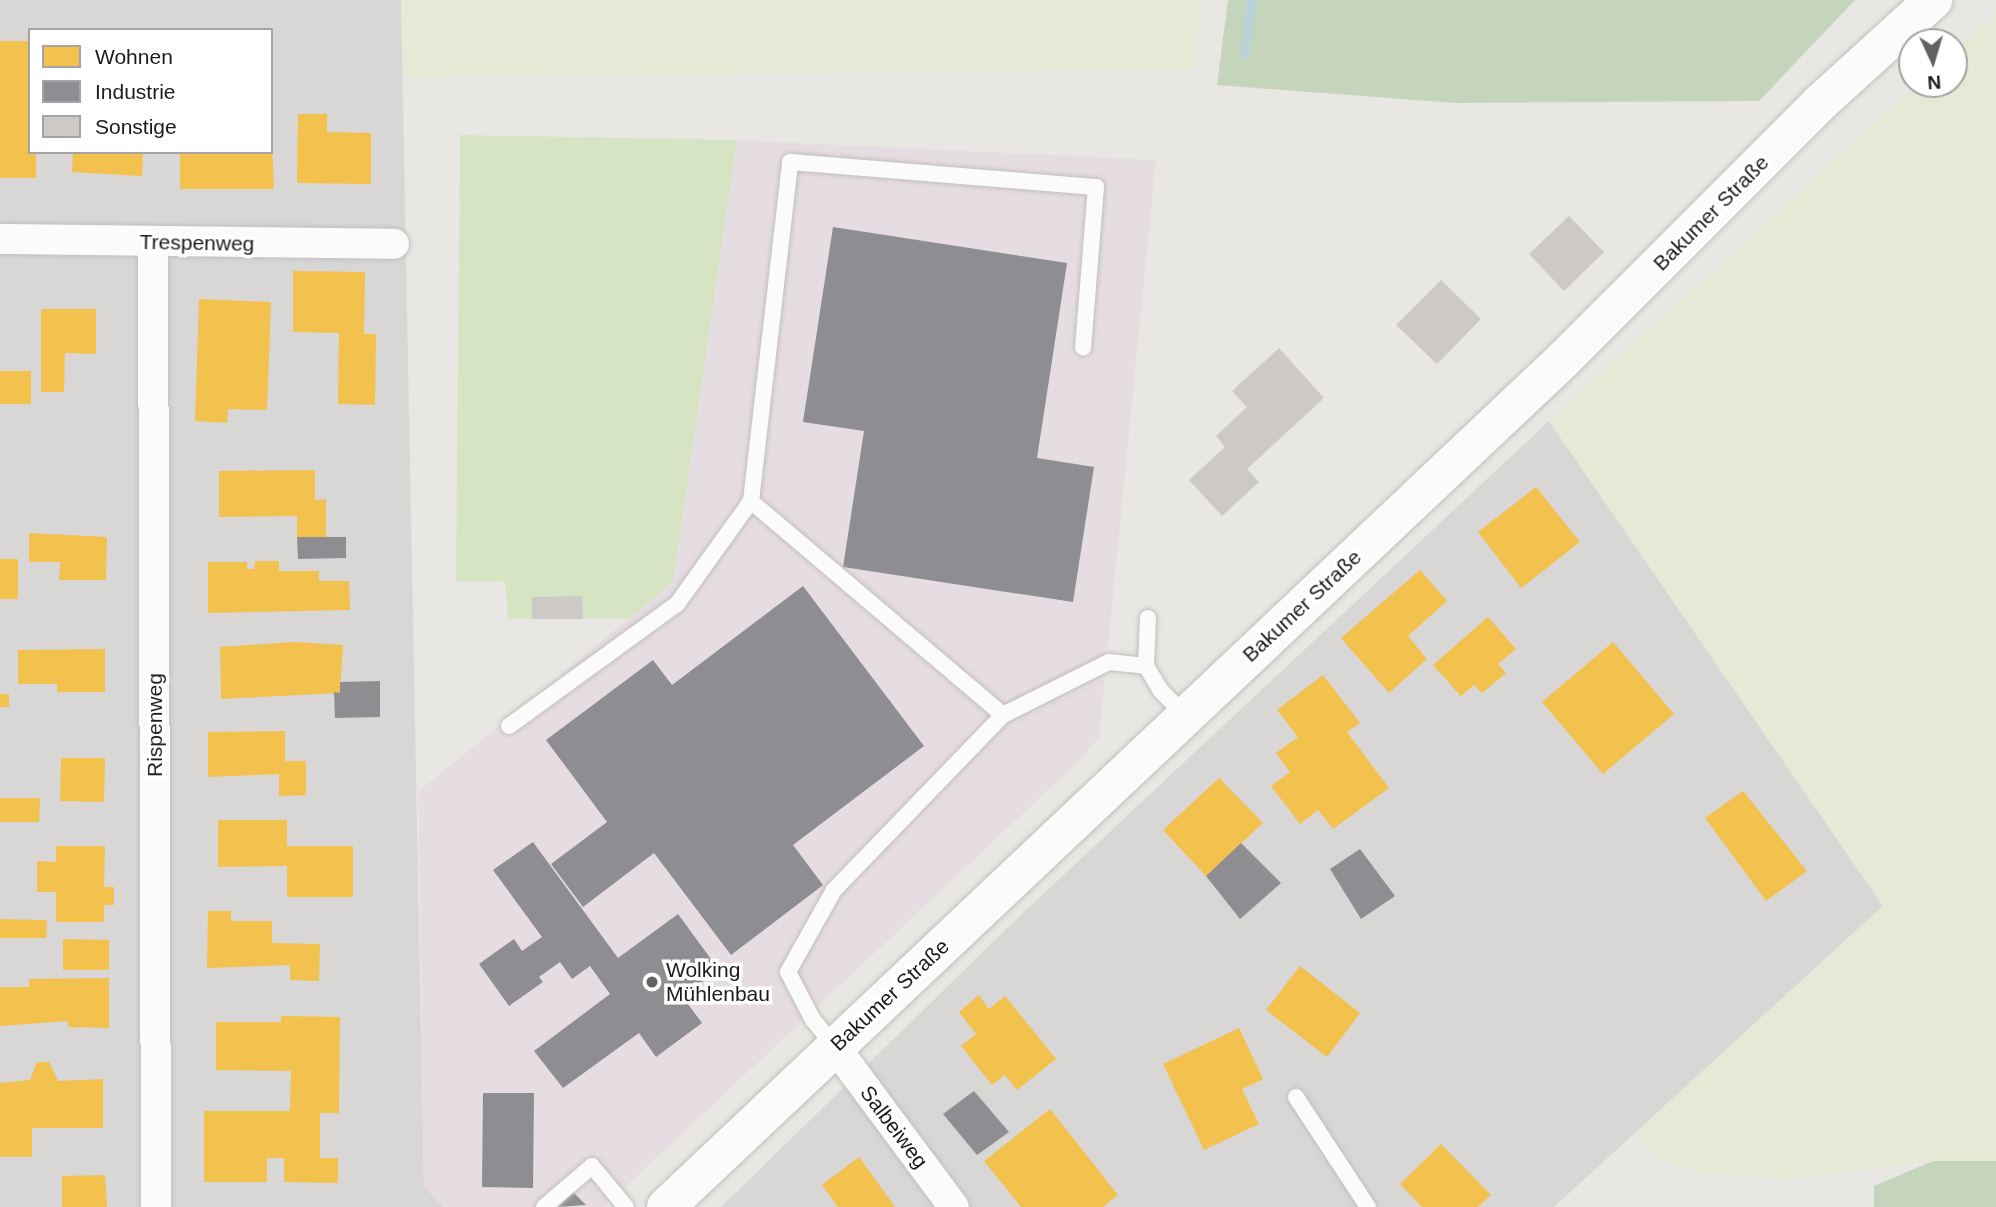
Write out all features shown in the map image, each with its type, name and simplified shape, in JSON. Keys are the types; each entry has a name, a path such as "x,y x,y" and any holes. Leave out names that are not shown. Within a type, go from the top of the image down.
{"street":[{"name":"Bakumer Straße","path":"666,1207 1564,359 1820,103 1933,0"},
{"name":"Trespenweg","path":"0,239 394,244"},
{"name":"Rispenweg","path":"153,243 156,1207"},
{"name":"Salbeiweg","path":"835,1047 954,1207"}],"lane":[{"path":"509,726 677,604 751,501 790,162 1096,187 1083,347"},
{"path":"751,501 1003,715"},
{"path":"1148,618 1146,666 1161,691 1186,716"},
{"path":"835,1047 813,1020 788,972 834,890 1003,715 1109,662 1146,666"},
{"path":"1296,1097 1368,1207"},
{"path":"544,1207 592,1166 626,1207"}],"shaded area":[{"path":"0,0 401,0 424,1186 443,1207 0,1207"},
{"path":"737,140 1156,160 1099,737 1080,760 604,1207 443,1207 424,1186 418,792 673,582"},
{"path":"1549,421 1883,906 1554,1207 721,1207 1024,912"}],"green space":[{"path":"401,0 1203,0 1193,69 403,78"},
{"path":"1228,0 1855,0 1759,101 1455,103 1217,85"},
{"path":"1996,12 1996,1161 1933,1161 1786,1179 1707,1174 1661,1161 1633,1135 1883,906 1549,421 1902,98 1968,98 1968,38"},
{"path":"460,135 737,140 673,582 629,618 508,619 505,581 456,582"},
{"path":"1933,1161 1996,1161 1996,1207 1874,1207 1874,1186"}],"building: Wohnen":[{"path":"0,41 28,41 28,154 36,154 36,178 0,178"},
{"path":"298,114 327,114 327,132 371,133 371,184 297,183"},
{"path":"73,154 143,154 142,176 72,172"},
{"path":"180,154 272,154 274,189 180,189"},
{"path":"293,271 365,272 364,334 376,334 375,405 338,404 339,333 293,332"},
{"path":"199,299 271,302 267,410 228,409 227,423 195,421"},
{"path":"41,309 96,309 96,354 65,353 64,392 41,392"},
{"path":"0,371 31,371 31,404 0,404"},
{"path":"315,470 315,500 326,499 326,537 297,537 297,516 219,517 219,471"},
{"path":"1536,487 1580,542 1521,588 1478,532"},
{"path":"29,533 107,537 106,580 59,580 60,562 29,562"},
{"path":"0,559 18,559 18,599 0,599"},
{"path":"255,561 279,561 279,571 319,571 319,581 349,581 350,610 208,613 208,562 247,562 247,569 254,569"},
{"path":"1420,570 1447,601 1408,636 1427,659 1389,693 1341,638"},
{"path":"1488,617 1516,649 1498,664 1506,673 1482,693 1474,685 1461,696 1433,665"},
{"path":"294,642 343,645 340,693 221,699 220,647"},
{"path":"1613,642 1674,714 1603,774 1542,702"},
{"path":"105,649 105,692 57,692 57,684 18,684 18,650"},
{"path":"1323,675 1360,723 1347,732 1389,788 1333,829 1318,810 1300,824 1271,786 1290,772 1276,753 1298,737 1277,710"},
{"path":"0,694 9,694 9,707 0,707"},
{"path":"285,731 285,761 306,761 306,795 279,796 279,774 208,777 208,732"},
{"path":"61,758 105,758 104,802 60,801"},
{"path":"1219,778 1263,823 1206,876 1163,830"},
{"path":"1743,791 1807,871 1766,901 1705,818"},
{"path":"0,798 40,798 39,822 0,822"},
{"path":"218,820 287,820 287,846 353,846 353,897 287,897 287,866 218,867"},
{"path":"56,846 105,846 104,887 114,887 114,905 104,905 104,922 56,922 56,892 37,892 37,861 56,862"},
{"path":"208,911 231,911 231,921 272,921 272,943 320,944 319,981 290,980 290,965 207,968"},
{"path":"0,919 47,920 46,938 0,938"},
{"path":"63,939 109,940 109,970 63,970"},
{"path":"1300,966 1360,1013 1327,1057 1266,1010"},
{"path":"109,978 109,1028 68,1027 68,1021 0,1026 0,987 29,987 29,979"},
{"path":"979,995 989,1009 1005,996 1056,1059 1017,1090 1005,1075 992,1085 961,1046 976,1034 959,1012"},
{"path":"281,1016 340,1017 339,1113 320,1113 320,1158 338,1158 338,1183 284,1182 284,1158 267,1158 267,1182 204,1182 204,1111 290,1111 291,1071 216,1070 216,1022 281,1022"},
{"path":"1239,1028 1263,1079 1242,1089 1259,1124 1204,1150 1163,1064"},
{"path":"37,1062 49,1062 58,1081 103,1079 103,1128 32,1128 32,1157 0,1157 0,1083 30,1080"},
{"path":"1050,1109 1118,1195 1103,1207 1021,1207 984,1161"},
{"path":"1441,1144 1491,1195 1478,1207 1422,1207 1400,1184"},
{"path":"859,1157 895,1207 838,1207 822,1185"},
{"path":"105,1175 107,1207 62,1207 62,1176"}],"building: Industrie":[{"path":"833,227 1067,263 1037,458 1094,467 1073,602 843,567 864,431 803,422"},
{"path":"297,537 346,537 346,558 298,559"},
{"path":"803,586 924,746 793,845 823,885 731,955 654,853 583,907 551,864 607,822 546,740 653,660 672,685"},
{"path":"380,681 380,717 335,718 334,692 340,693 340,682"},
{"path":"533,842 618,958 678,914 719,970 682,996 702,1023 656,1057 639,1033 563,1088 534,1051 610,994 590,966 572,979 560,962 539,977 543,982 509,1006 479,964 514,939 522,951 542,937 493,870"},
{"path":"1241,843 1281,883 1240,919 1206,876"},
{"path":"1360,849 1395,896 1361,919 1330,869"},
{"path":"974,1091 1009,1132 977,1155 943,1114"},
{"path":"483,1093 534,1093 533,1188 482,1187"},
{"path":"573,1192 586,1205 558,1207"}],"building: Sonstige":[{"path":"1569,216 1604,252 1564,291 1529,254"},
{"path":"1441,280 1481,319 1437,364 1396,325"},
{"path":"1279,348 1324,398 1247,469 1259,482 1222,516 1189,480 1225,447 1216,436 1247,407 1232,391"},
{"path":"582,596 583,619 532,619 532,597"}],"waterway":[{"path":"1245,53 1252,0"}],"place":[{"name":"Wolking Mühlenbau","path":"652,982"}]}
